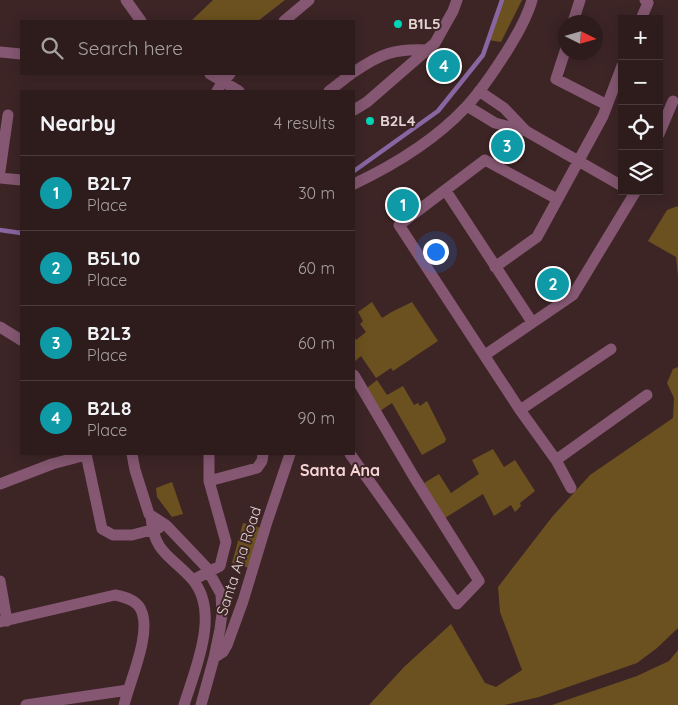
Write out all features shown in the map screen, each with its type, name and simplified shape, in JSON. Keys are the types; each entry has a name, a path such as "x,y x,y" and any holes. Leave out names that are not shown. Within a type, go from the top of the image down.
{"street":[{"path":"126,0 139,20"},
{"path":"285,20 309,0"},
{"path":"355,109 367,102 434,44 453,11 457,0"},
{"path":"355,183 410,152 448,124 467,106 497,68 517,36 530,9 532,0"},
{"path":"575,15 580,0"},
{"path":"643,15 648,3 646,0"},
{"path":"355,71 388,53 406,49 428,50"},
{"path":"0,52 20,54"},
{"path":"562,60 556,78 607,105"},
{"path":"212,75 237,90"},
{"path":"330,90 349,75"},
{"path":"495,267 537,237 603,116 618,76"},
{"path":"479,91 504,108 526,131"},
{"path":"663,125 673,101"},
{"path":"467,106 495,123 526,131 618,184"},
{"path":"0,171 8,115"},
{"path":"557,199 485,160 399,225 520,410 556,460 571,488"},
{"path":"0,178 20,180"},
{"path":"446,191 532,322"},
{"path":"485,355 573,295 631,195"},
{"path":"0,327 20,339"},
{"path":"520,410 612,349"},
{"path":"351,455 457,604 479,581 355,381"},
{"path":"556,460 646,395"},
{"path":"0,484 52,464 83,455"},
{"path":"86,455 102,529 113,535 132,535 152,531 166,525"},
{"path":"132,455 157,545 193,580 200,592 204,605 206,625 184,705"},
{"path":"193,580 220,566 226,542 209,481 209,455"},
{"path":"209,481 257,468 262,461 263,455"},
{"name":"Santa Ana Road","path":"214,658 223,652 227,645 290,455"},
{"path":"150,515 166,525 210,572 221,594 222,614 214,658 201,705"},
{"path":"0,581 4,621 115,595 126,597 141,608 144,620 143,639 124,705"},
{"path":"199,653 214,658"},
{"path":"26,705 128,690"}],"shaded area":[{"path":"213,0 285,0 259,20 192,20"},
{"path":"502,0 522,0 501,42 488,40"},
{"path":"678,206 678,276 676,257 648,241 667,210"},
{"path":"372,302 382,318 412,302 438,341 393,371 391,368 376,378 361,356 355,361 355,338 356,340 366,332 360,324 363,321 358,312"},
{"path":"678,367 678,628 657,648 637,663 539,697 505,705 369,705 404,667 451,624 485,683 496,687 522,670 500,612 498,587 552,517 590,475 673,418 674,398 667,383 673,369"},
{"path":"377,380 387,395 403,386 414,405 418,403 420,406 427,401 446,439 445,442 422,455 392,403 380,411 367,388"},
{"path":"493,449 504,467 515,460 535,491 520,503 521,506 515,512 511,505 494,516 483,494 445,518 424,483 439,474 451,493 479,474 472,460"},
{"path":"172,482 183,514 172,517 157,497 156,488"},
{"path":"243,523 265,529 253,569 232,563"},
{"path":"678,650 678,705 552,705 637,676 669,661"}],"waterway":[{"path":"355,170 438,111 483,55 502,0"},
{"path":"0,230 20,233"}],"place":[{"name":"B1L5","path":"398,24"},
{"name":"B2L8","path":"444,66"},
{"name":"B2L4","path":"370,121"},
{"name":"B2L3","path":"507,146"},
{"name":"B2L7","path":"403,205"},
{"name":"B5L10","path":"553,284"}],"district":[{"name":"Santa Ana","path":"340,470"}]}
